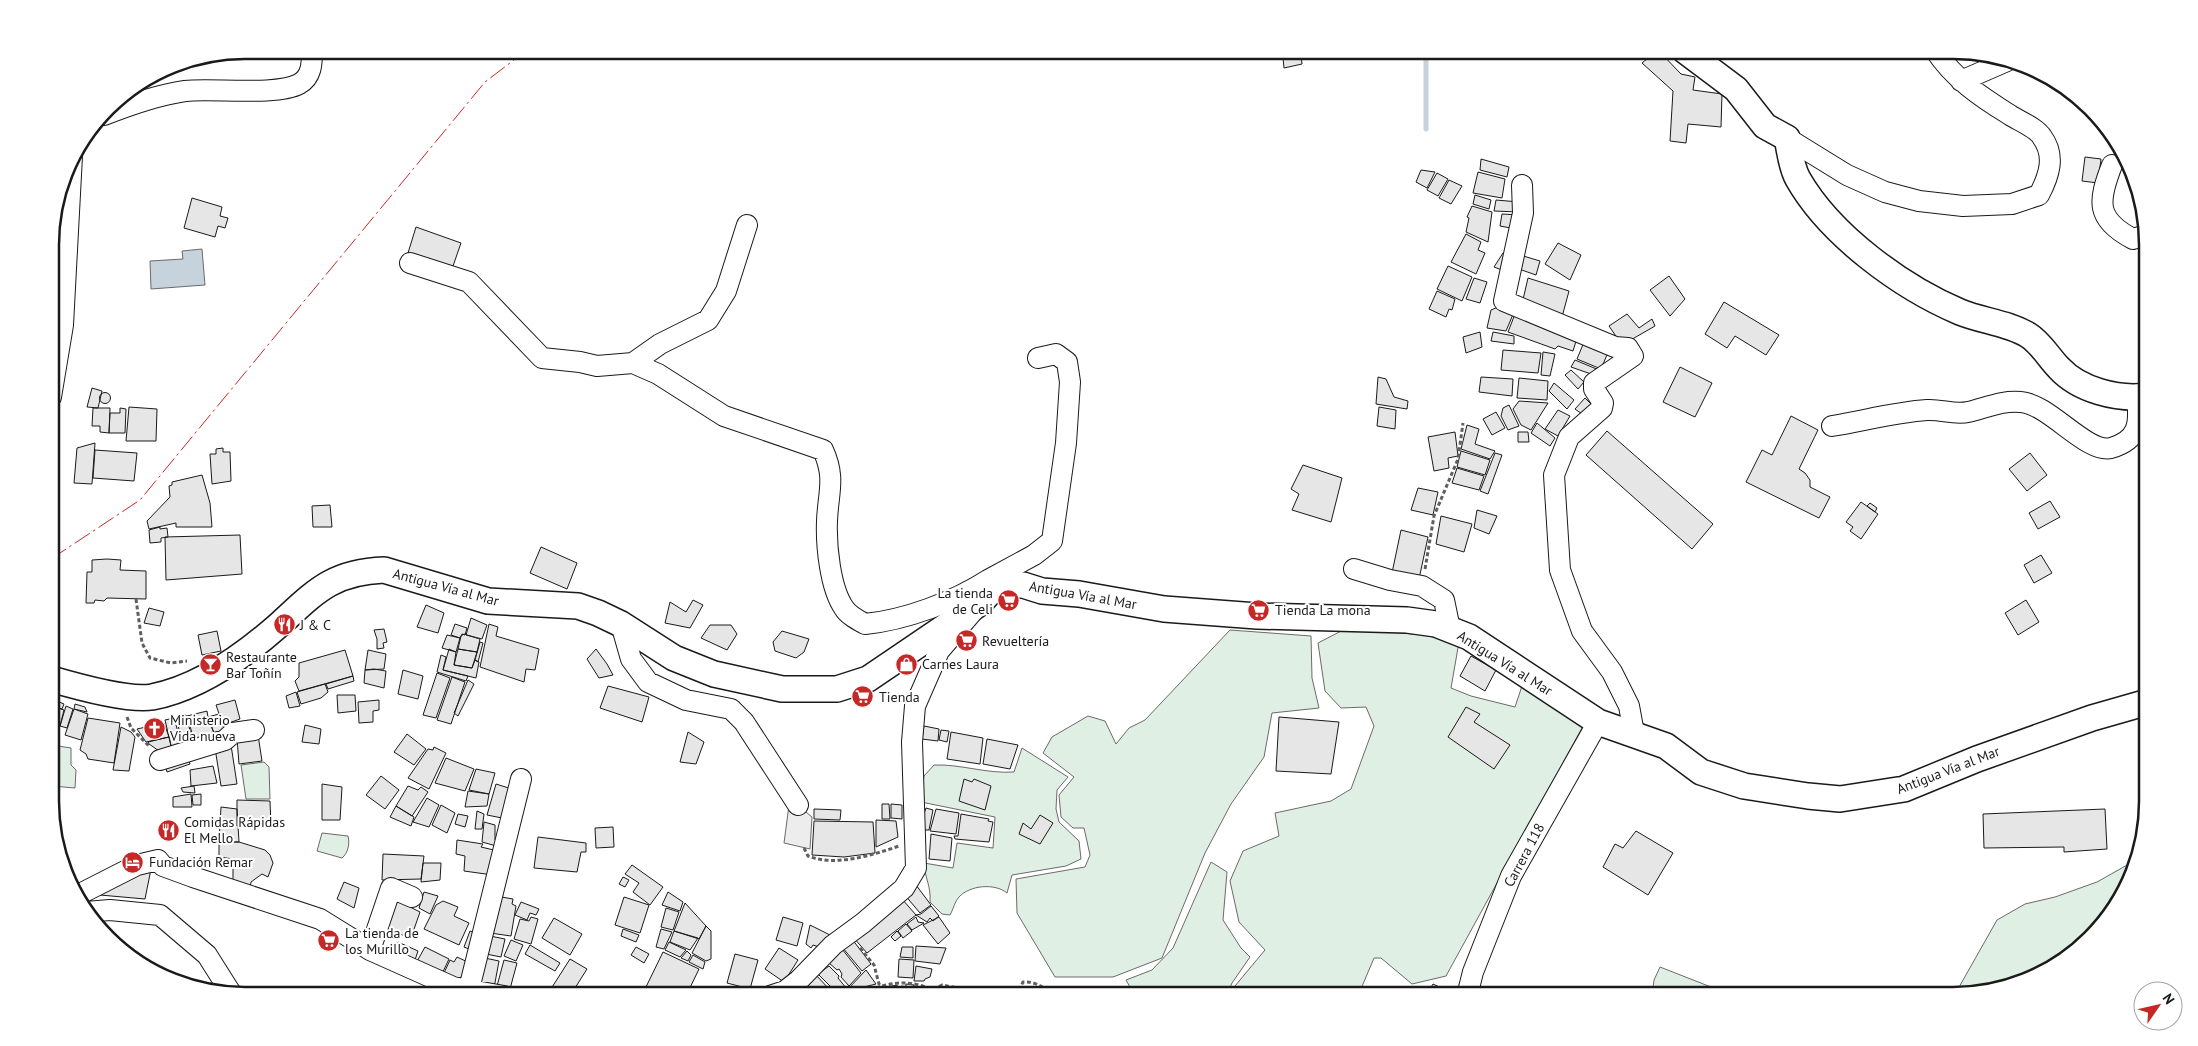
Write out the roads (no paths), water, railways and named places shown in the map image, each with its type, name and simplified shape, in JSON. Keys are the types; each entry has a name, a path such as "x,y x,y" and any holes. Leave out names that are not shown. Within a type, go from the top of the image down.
{"main road":[{"path":"1696,59 1736,89 1765,126 1787,138 1796,177 1810,197 1845,235 1885,269 1927,297 1961,313 2017,329 2030,336 2060,370 2076,382 2114,394 2139,397"},
{"name":"Antigua Vía al Mar","path":"59,681 119,694 150,697 168,692 216,671 280,624 318,589 341,578 367,571 396,573 488,600 578,606 621,624 674,658 714,674 782,689 837,690 868,679 984,592 990,592 1009,585 1023,585 1042,591 1079,594 1164,609 1257,616 1407,620 1450,629 1469,637 1598,722 1611,728 1634,733 1666,746 1701,772 1744,786 1840,799 1904,789 1976,759 2092,718 2139,705"}],"street":[{"path":"114,112 184,91 280,88 298,84 306,78 312,67 312,59"},
{"path":"1787,138 1847,175 1885,192 1919,201 1963,206 2012,204 2038,195 2049,177 2050,160 2042,135 1975,93 1947,69 1941,59"},
{"path":"1961,81 1999,64"},
{"path":"2112,165 2102,191 2104,213 2116,230 2133,239 2139,237"},
{"path":"59,349 63,325 71,180"},
{"path":"1522,185 1523,213 1504,301 1615,347 1628,348 1633,356 1594,383 1594,389 1603,402 1602,408 1569,437 1554,476 1560,570 1582,631 1612,672 1629,706 1634,733"},
{"path":"633,363 660,344 708,320 726,291 748,225"},
{"path":"410,263 469,282 542,358 580,362 597,366 633,363 658,374 724,416 823,450 830,466 832,488 827,522 831,577 844,609 865,624 889,622 969,592 984,592"},
{"path":"790,987 833,945 904,888 916,868 912,742 915,706 939,651 984,592 1052,542 1066,443 1070,382 1067,362 1056,354 1038,358"},
{"path":"1832,426 1928,410 1954,413 1968,412 1993,404 2022,402 2045,412 2092,446 2109,448 2129,439 2139,424"},
{"path":"1354,569 1390,580 1422,586 1444,600 1450,629"},
{"path":"621,624 631,660 648,682 686,700 731,709 744,722 798,805"},
{"name":"Carrera 118","path":"1470,987 1472,972 1512,876 1598,722"},
{"path":"156,754 225,740 232,733 254,730"},
{"path":"470,987 521,779"},
{"path":"83,892 137,865 158,860 163,866 320,918 370,950 453,987"},
{"path":"370,950 391,888 412,897"},
{"path":"94,911 110,910 160,915 207,955 227,987"}],"waterway":[{"path":"1426,59 1426,129"}],"place":[{"name":"La tienda de Celi","path":"1009,601"},
{"name":"Tienda La mona","path":"1259,610"},
{"name":"J & C","path":"284,625"},
{"name":"Revueltería","path":"966,641"},
{"name":"Carnes Laura","path":"906,664"},
{"name":"Restaurante Bar Toñín","path":"210,665"},
{"name":"Tienda","path":"863,697"},
{"name":"Ministerio Vida nueva","path":"154,728"},
{"name":"Comidas Rápidas El Mello","path":"168,830"},
{"name":"Fundación Remar","path":"133,862"},
{"name":"La tienda de los Murillo","path":"329,941"}]}
